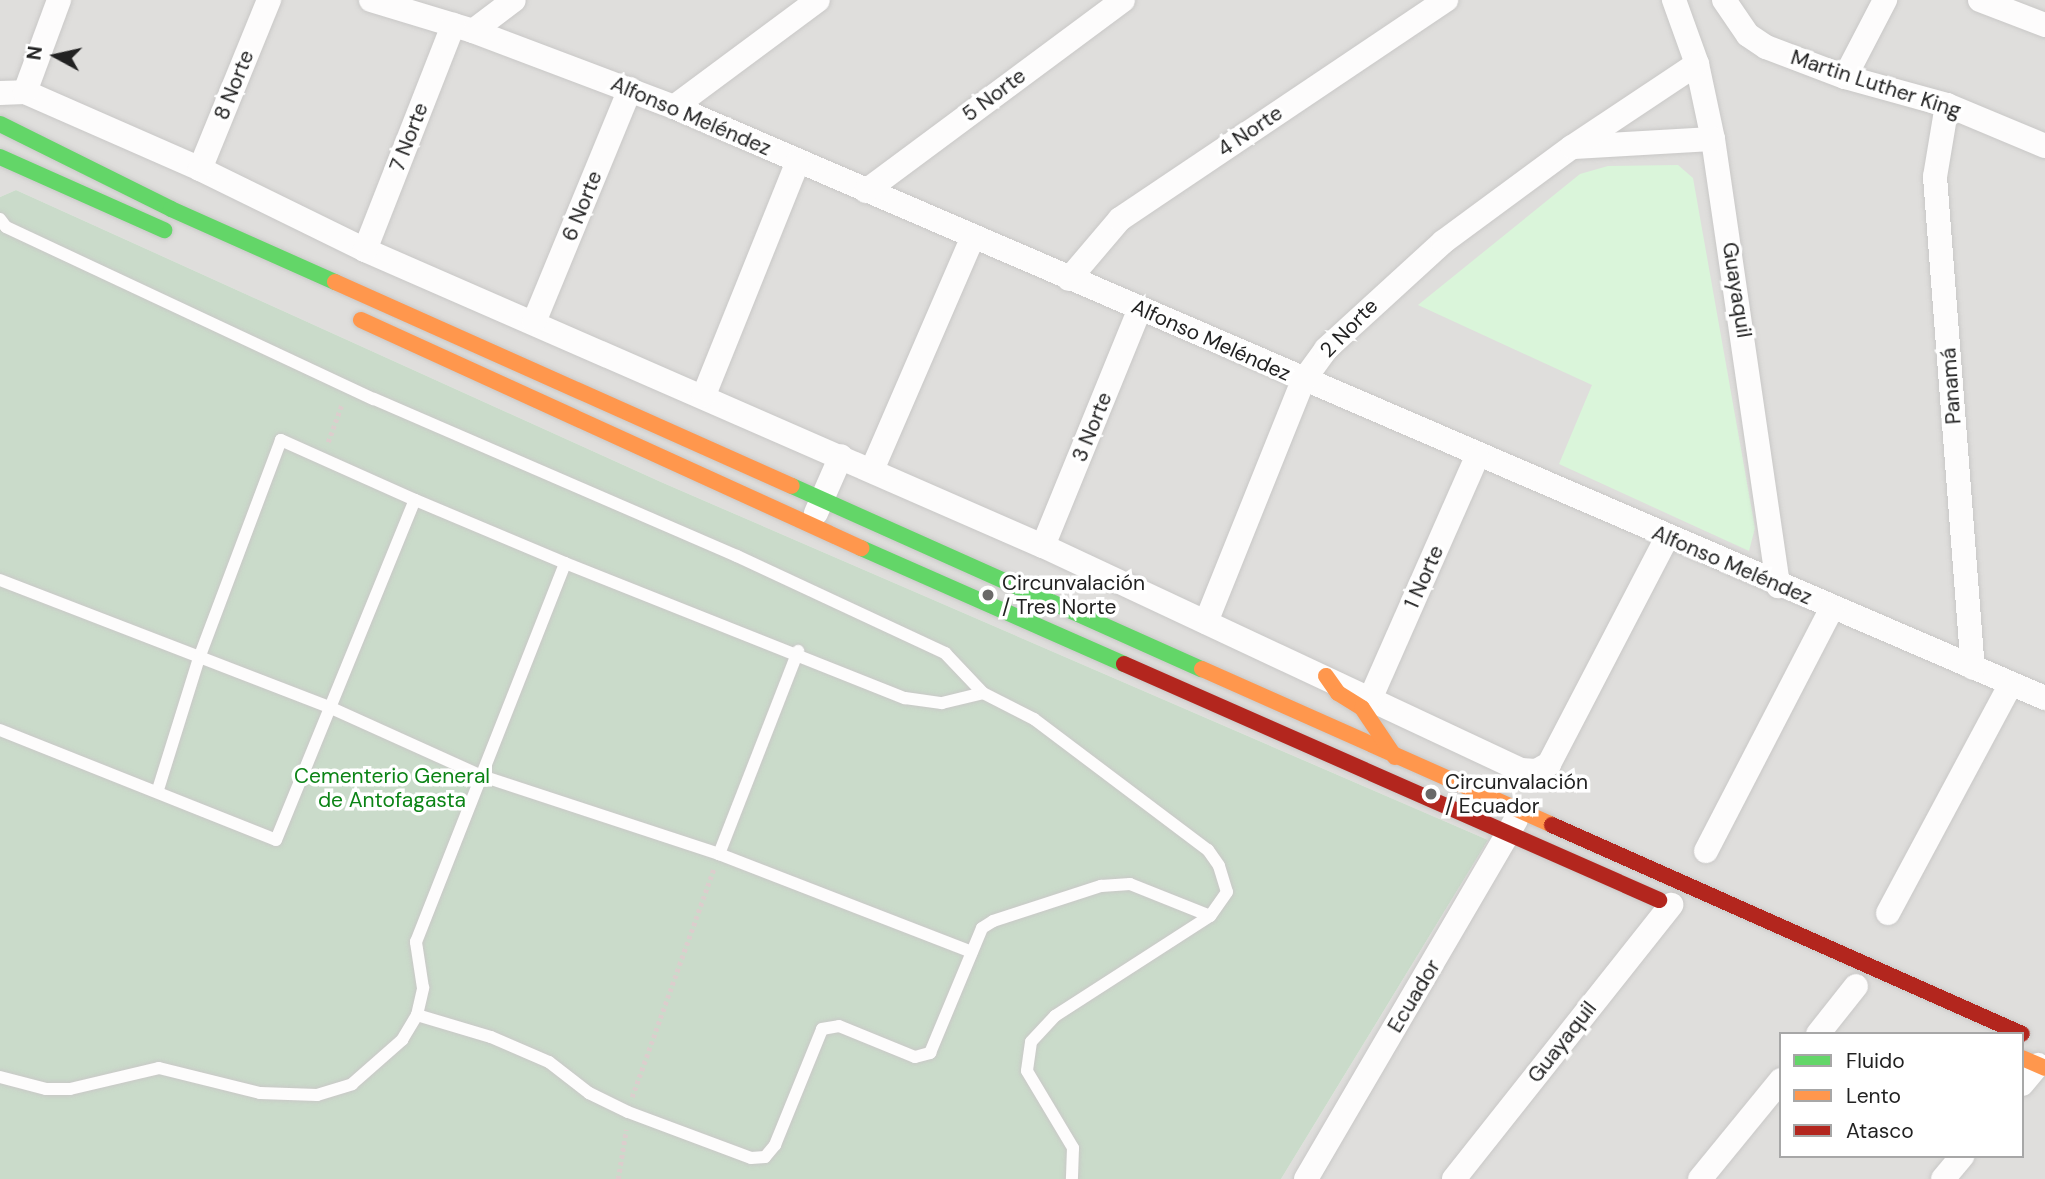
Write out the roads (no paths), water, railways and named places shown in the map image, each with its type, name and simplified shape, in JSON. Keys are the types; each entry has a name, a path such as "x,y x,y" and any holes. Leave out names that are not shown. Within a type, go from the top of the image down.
{"main road":[{"path":"0,124 171,209 1395,757 2017,1032"},
{"path":"0,156 179,237"},
{"path":"343,312 811,526 1509,836 1677,907"},
{"path":"1326,676 1338,693 1362,708 1395,757"},
{"path":"2024,1039 2033,1063"}],"street":[{"path":"25,92 59,0"},
{"name":"8 Norte","path":"200,169 269,0"},
{"name":"Alfonso Meléndez","path":"371,0 463,28 674,107 1477,457 2045,698"},
{"path":"463,28 514,0"},
{"path":"674,107 818,0"},
{"name":"5 Norte","path":"866,191 1123,0"},
{"name":"4 Norte","path":"1069,279 1120,219 1446,0"},
{"name":"Guayaquil","path":"1674,0 1697,64 1713,139 1778,586"},
{"name":"Martin Luther King","path":"1724,0 1748,35 1766,47 1845,77 1947,105 2045,146"},
{"path":"1845,77 1885,0"},
{"path":"1980,0 2045,25"},
{"name":"7 Norte","path":"365,250 463,28"},
{"name":"2 Norte","path":"1206,622 1303,381 1369,306 1443,242 1572,147 1697,64"},
{"name":"6 Norte","path":"534,322 630,89"},
{"path":"0,93 25,92 200,169 365,250 704,395 1044,547 1371,697 1521,770 1536,771 1549,764 1667,537"},
{"name":"Panamá","path":"1947,105 1935,177 1973,668"},
{"path":"1572,147 1713,139"},
{"path":"704,395 798,161"},
{"path":"872,470 973,237"},
{"name":"3 Norte","path":"1044,547 1140,308"},
{"path":"811,526 841,456"},
{"name":"1 Norte","path":"1371,697 1477,457"},
{"path":"1706,851 1832,608"},
{"path":"1888,913 2011,684"},
{"name":"Ecuador","path":"1306,1179 1509,836 1520,811"},
{"name":"Guayaquil","path":"1454,1179 1677,907"},
{"path":"1820,1032 1856,985"},
{"path":"1700,1179 1779,1082"},
{"path":"1943,1179 1960,1158"}],"lane":[{"path":"0,219 6,227 348,387 737,556 945,653 983,693 1034,719 1208,850 1219,866 1227,892 1210,916 1055,1016 1031,1042 1027,1071 1073,1148 1072,1179"},
{"path":"158,790 199,658 281,440 565,563 798,651 905,698 942,703 983,693"},
{"path":"0,730 158,790 276,840 415,500"},
{"path":"0,1077 46,1089 70,1089 159,1068 260,1093 317,1096 352,1084 402,1040 417,1015 423,988 416,942 565,563"},
{"path":"0,580 329,707 482,776 719,854 972,952"},
{"path":"719,854 798,651"},
{"path":"417,1015 492,1037 549,1062 589,1093 628,1112 751,1158 765,1157 775,1145 822,1029 839,1026 922,1057 930,1053 982,928 993,921 1101,886 1130,884 1210,916"}],"place":[{"name":"Circunvalación / Tres Norte","path":"988,595"},
{"name":"Circunvalación / Ecuador","path":"1431,794"}],"park label":[{"name":"Cementerio General de Antofagasta","path":"392,788"}]}
